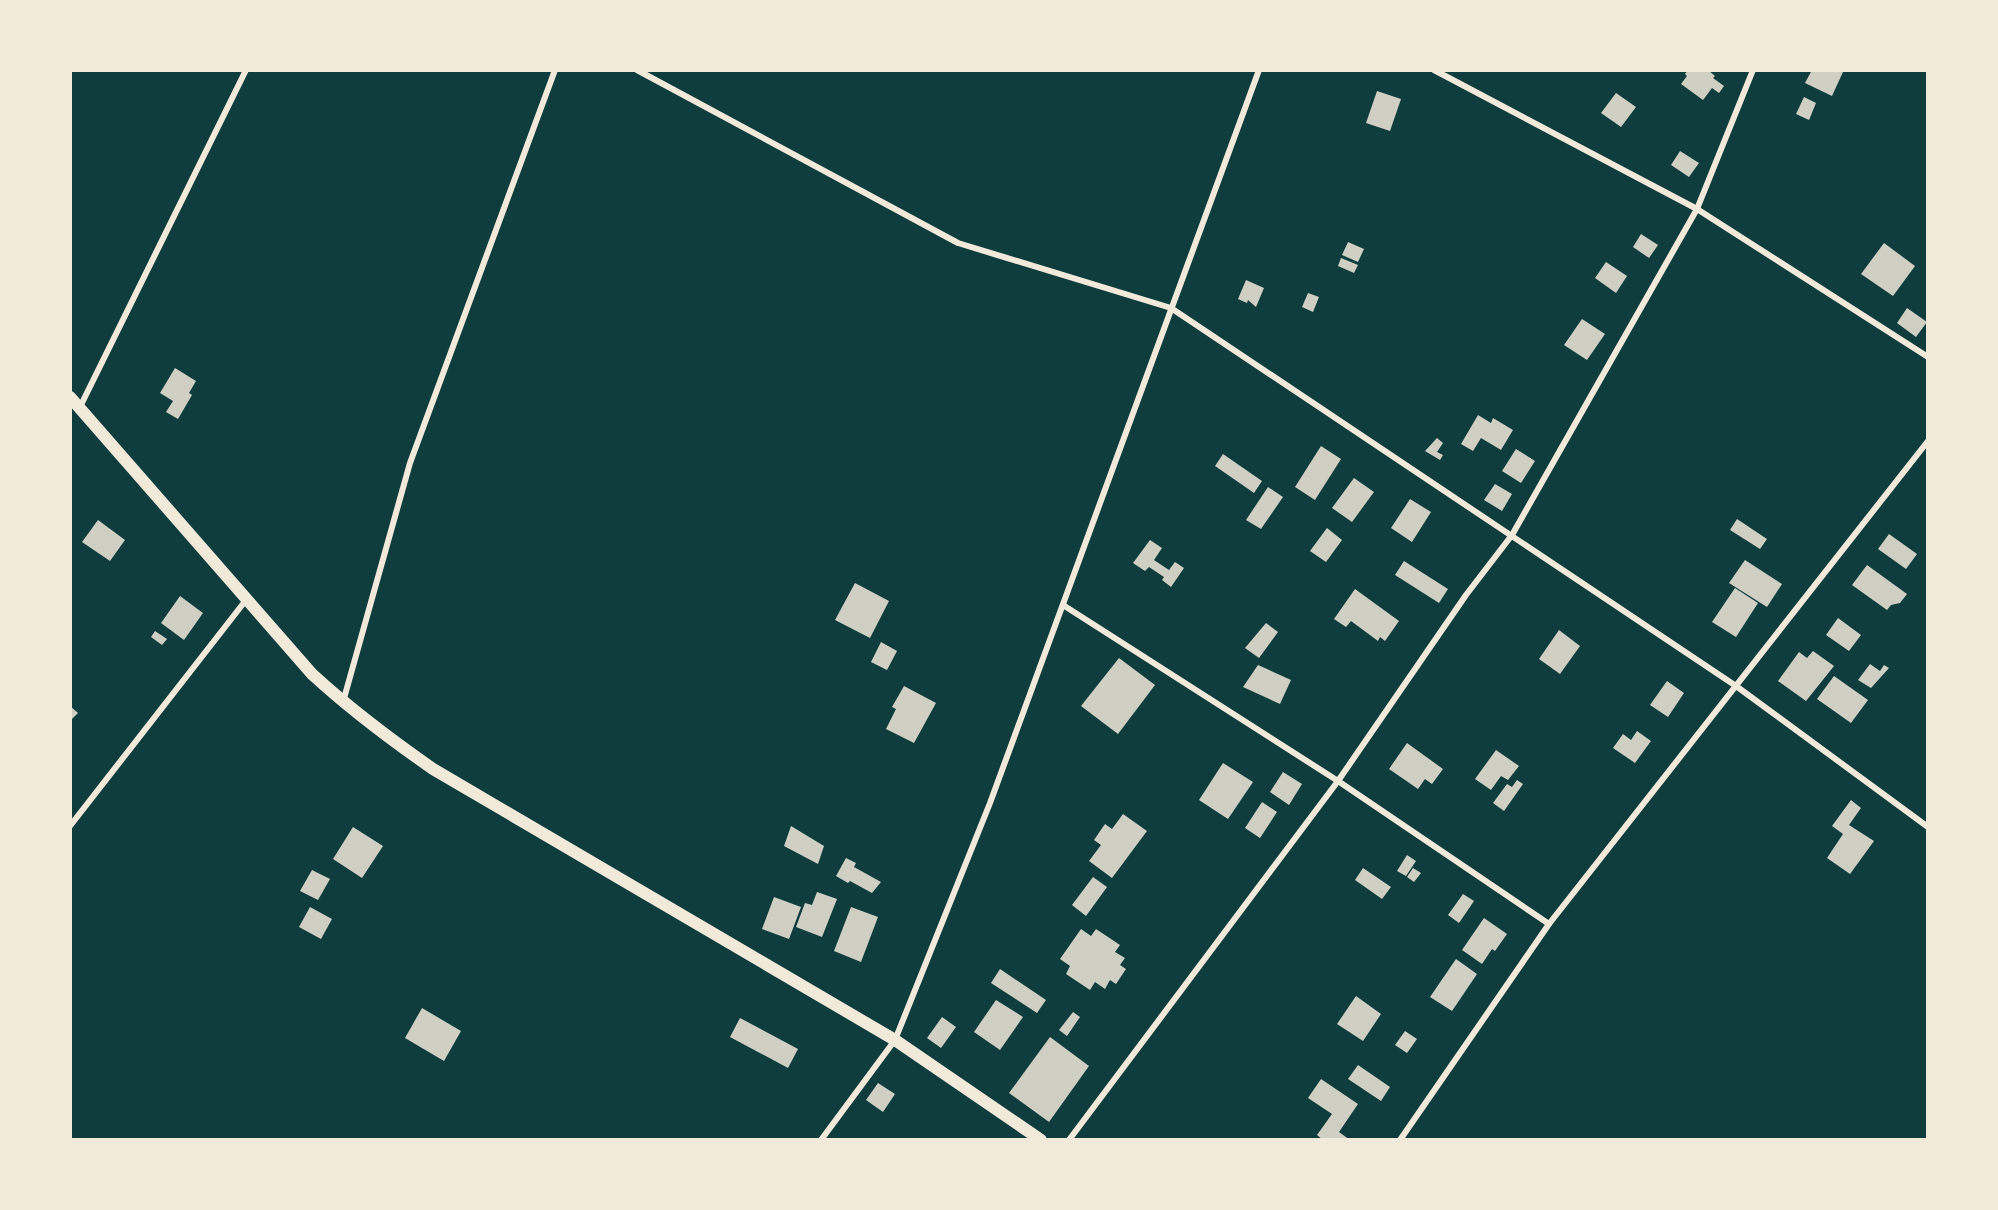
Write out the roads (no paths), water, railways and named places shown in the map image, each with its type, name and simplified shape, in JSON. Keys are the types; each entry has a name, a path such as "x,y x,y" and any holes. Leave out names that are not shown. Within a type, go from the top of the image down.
{"main road":[{"path":"70,398 312,674 343,702 433,769 895,1040 1041,1140"}],"street":[{"path":"80,407 246,70"},
{"path":"343,702 410,463 555,70"},
{"path":"637,70 958,243 1171,308 1736,686 1928,827"},
{"path":"821,1140 895,1040 990,803 1259,70"},
{"path":"1434,70 1697,209 1928,357"},
{"path":"1069,1140 1338,781 1466,595 1512,535 1697,209 1754,70"},
{"path":"1400,1140 1549,924 1928,441"},
{"path":"70,826 247,599"},
{"path":"1062,605 1338,781 1549,924"}]}
